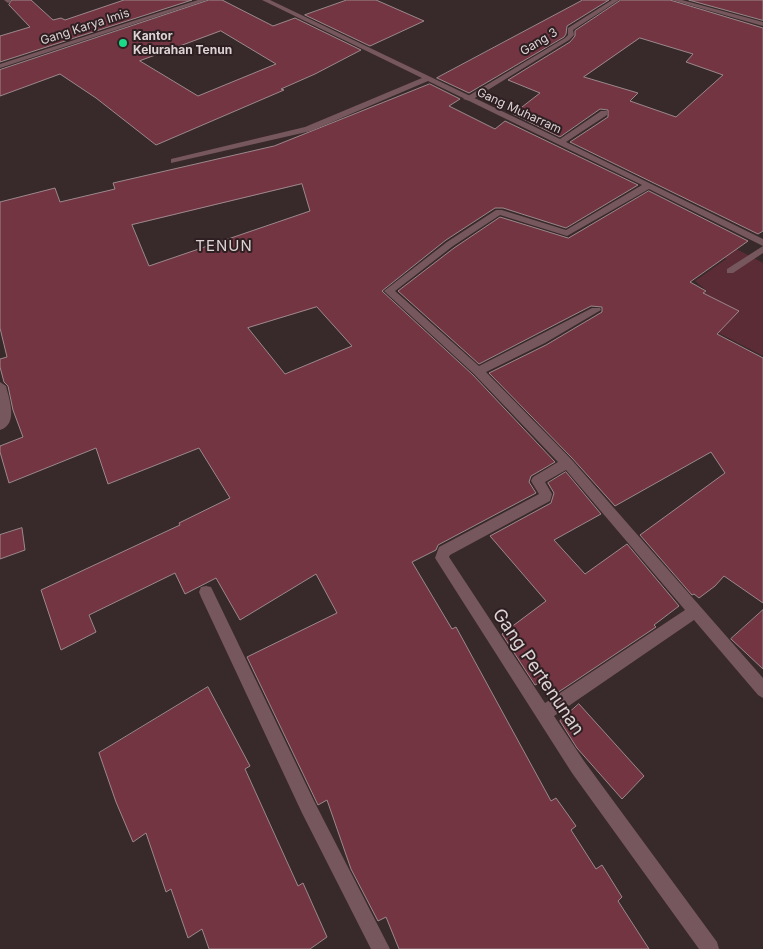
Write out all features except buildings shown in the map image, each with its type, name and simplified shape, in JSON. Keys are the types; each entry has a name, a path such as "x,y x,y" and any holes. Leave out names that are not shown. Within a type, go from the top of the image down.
{"street":[{"name":"Gang Karya Imis","path":"0,66 204,0"},
{"name":"Gang Muharram","path":"265,0 467,99 649,185 763,243"},
{"name":"Gang 3","path":"467,99 567,39 571,35 570,29 616,0"},
{"path":"676,0 763,24"},
{"path":"174,161 308,129 427,79"},
{"path":"559,142 604,113"},
{"path":"649,185 567,233 499,212 450,244 389,290 478,371 567,462 763,690"},
{"path":"730,271 763,249"},
{"path":"478,371 596,310"},
{"path":"0,386 6,414 4,422 0,425"},
{"name":"Gang Pertenunan","path":"567,462 537,481 546,494 545,496 444,551 442,554 443,562 578,767 710,949"},
{"path":"206,592 308,807 381,949"},
{"path":"543,714 695,611"}],"shaded area":[{"path":"725,243 763,263 763,356 713,330 701,296 707,291 695,281 726,259 724,256"}],"place":[{"name":"Kantor Kelurahan Tenun","path":"123,43"}],"district":[{"name":"TENUN","path":"224,246"}]}
